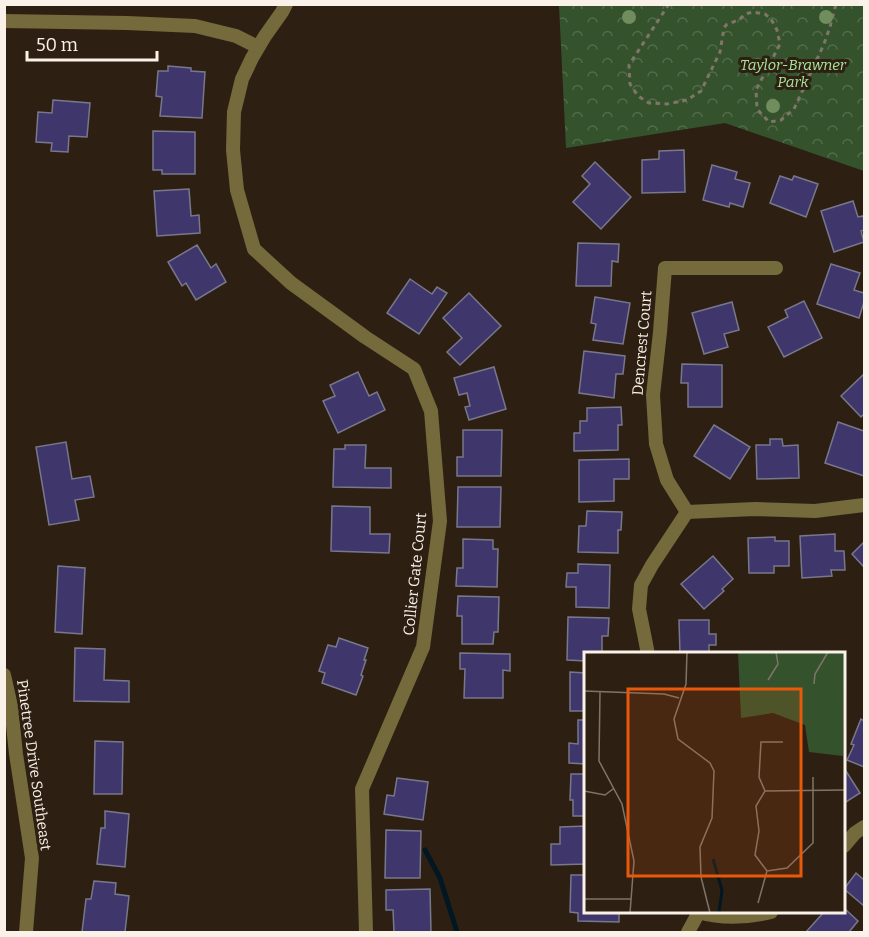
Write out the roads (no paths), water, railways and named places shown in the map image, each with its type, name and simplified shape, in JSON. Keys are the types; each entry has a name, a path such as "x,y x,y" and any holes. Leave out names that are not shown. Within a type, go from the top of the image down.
{"street":[{"name":"Collier Gate Court","path":"286,4 258,47 242,79 234,112 233,150 237,190 254,249 291,283 365,337 414,369 431,411 440,521 423,647 362,789 366,933"},
{"path":"4,21 155,23 195,26 236,36 258,47"},
{"name":"Dencrest Court","path":"687,512 667,480 656,444 653,395 665,268 776,268"},
{"path":"648,652 639,609 641,585 687,512 755,509 815,511 864,505"},
{"name":"Pinetree Drive Southeast","path":"4,675 32,858 26,933"},
{"path":"845,844 864,827"},
{"path":"688,933 698,913"},
{"path":"703,913 721,917 745,917 766,913"}],"waterway":[{"path":"425,850 440,878 457,932"}],"park label":[{"name":"Taylor-Brawner Park","path":"793,74"}]}
